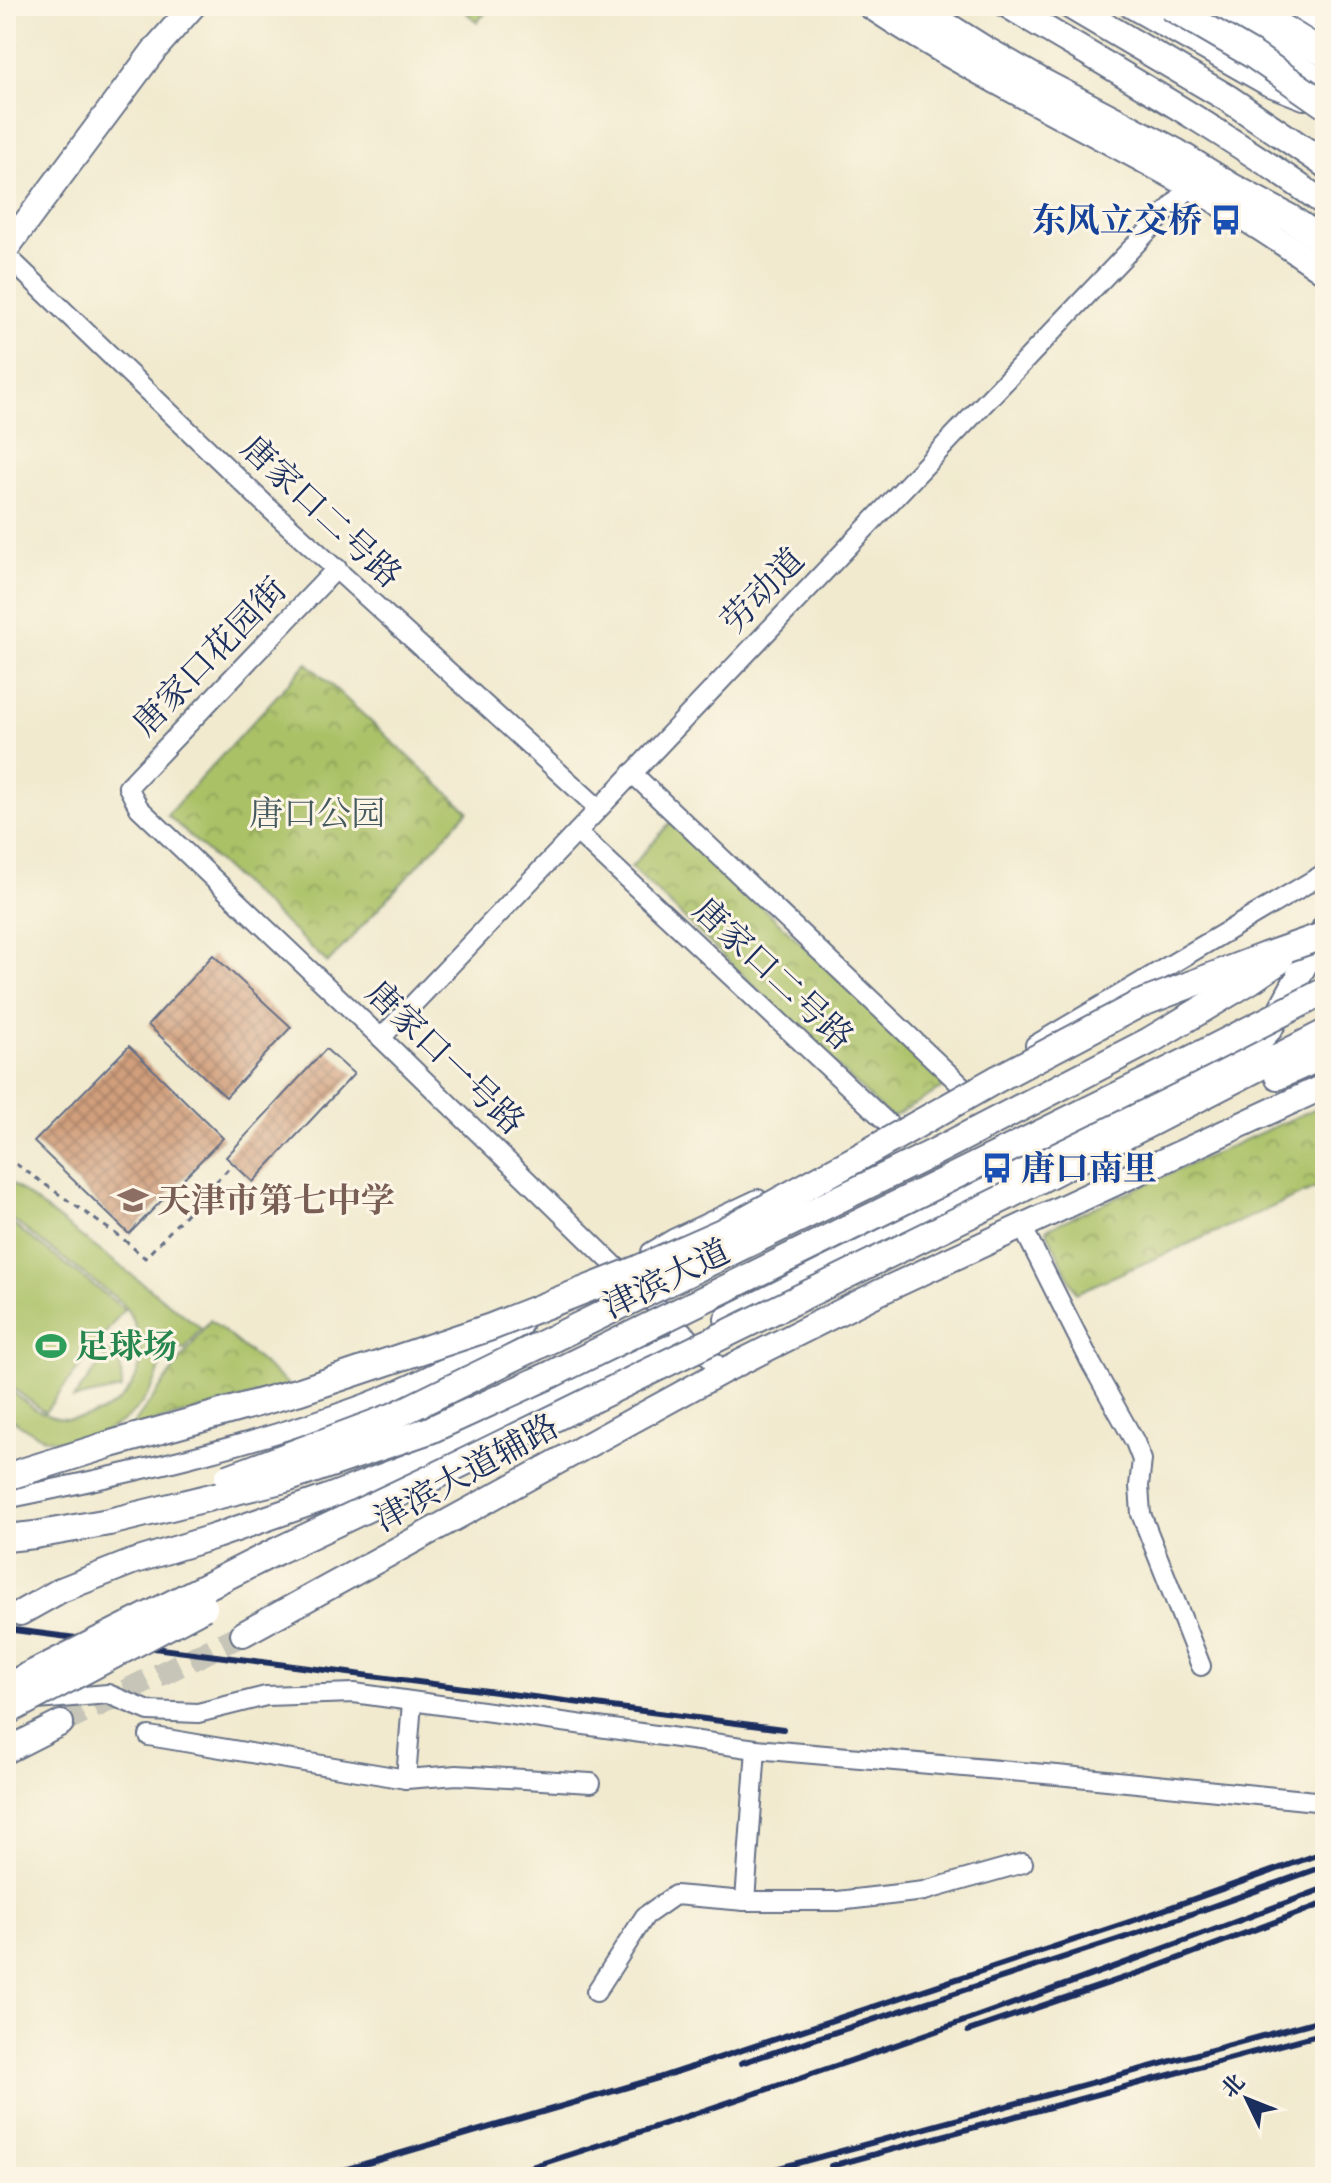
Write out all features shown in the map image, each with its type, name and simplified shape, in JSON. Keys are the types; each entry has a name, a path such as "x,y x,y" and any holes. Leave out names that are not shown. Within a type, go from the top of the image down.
{"highway":[{"path":"915,6 1042,82 1176,152 1290,218 1325,242"},
{"path":"1071,6 1229,99 1325,164"},
{"path":"1169,6 1253,55 1325,104"},
{"path":"1194,6 1275,52 1325,85"},
{"path":"1246,6 1325,54"},
{"path":"6,1477 300,1391 491,1327 638,1269 722,1232 1137,1005 1325,931"},
{"path":"152,1510 394,1416 917,1161 1149,1041 1325,931"},
{"name":"津滨大道","path":"6,1538 109,1522 289,1478 430,1430 595,1353 1186,1062 1323,991"},
{"path":"6,1687 279,1550 431,1468 1008,1196 1325,1033"},
{"path":"1008,1196 1144,1141 1254,1086 1325,1055"},
{"path":"6,1713 248,1583 431,1468"}],"main road":[{"path":"6,231 179,6"},
{"path":"6,252 155,49 193,6"},
{"path":"870,6 1006,87 1230,208 1324,269"},
{"path":"1008,6 1214,130 1325,204"},
{"path":"1132,6 1268,83 1325,104"},
{"path":"1298,6 1325,23"},
{"path":"20,1613 61,1590 132,1562 328,1497 431,1468 1155,1106 1233,1062 1254,1046 1270,1029 1325,931"},
{"name":"津滨大道辅路","path":"243,1634 723,1371 878,1293 1325,1086"},
{"path":"6,1751 61,1723"}],"street":[{"name":"劳动道","path":"381,1038 1191,186"},
{"name":"唐家口二号路","path":"6,252 269,508 598,808"},
{"name":"唐家口花园街","path":"128,787 337,568"},
{"path":"632,773 963,1087"},
{"name":"唐家口一号路","path":"128,787 139,808 723,1371"},
{"name":"唐家口二号路","path":"577,832 893,1128"},
{"path":"6,1499 199,1455 289,1430 367,1403 448,1366 673,1239 790,1184 893,1128 1325,873"},
{"path":"1022,1226 1092,1365 1135,1442 1142,1460 1139,1486 1141,1514 1201,1666"},
{"path":"6,1713 40,1699 108,1694 149,1711 198,1713 266,1696 354,1693 756,1749 1325,1802"},
{"path":"406,1779 412,1702"},
{"path":"149,1736 406,1779 457,1775 591,1783"},
{"path":"745,1901 756,1749"},
{"path":"596,1992 645,1916 675,1895 745,1901 838,1901 924,1891 1023,1863"}],"path":[{"path":"6,1157 123,1239 145,1258 229,1168"}],"green space":[{"path":"459,6 492,6 477,22"},
{"name":"唐口公园","path":"307,663 468,811 328,963 167,815"},
{"path":"671,822 951,1083 891,1118 631,867"},
{"path":"1325,1104 1325,1184 1076,1293 1046,1229"},
{"path":"6,1179 201,1328 184,1350 161,1333 160,1368 146,1398 122,1422 91,1437 60,1441 31,1432 6,1414 6,1387 41,1413 68,1419 90,1416 108,1409 132,1385 139,1370 139,1336 133,1319 122,1303 6,1215"},
{"name":"足球场","path":"6,1219 124,1309 45,1412 6,1383"},
{"path":"210,1320 290,1386 131,1428"},
{"path":"119,1339 122,1389 73,1399"}],"building":[{"path":"213,955 291,1027 226,1097 148,1025"},
{"path":"129,1046 223,1138 129,1234 34,1142"},
{"path":"326,1049 354,1074 253,1182 226,1157"}],"tunnel":[{"path":"61,1723 243,1634"}],"railway":[{"path":"6,1629 783,1729"},
{"path":"320,2177 658,2078 1135,1920 1325,1852"},
{"path":"741,2063 1138,1933 1325,1866"},
{"path":"500,2177 915,2038 1325,1888"},
{"path":"968,2031 1153,1968 1325,1903"},
{"path":"746,2177 1325,2019"},
{"path":"831,2166 1325,2033"}],"place":[{"name":"东风立交桥","path":"1226,220"},
{"name":"唐口南里","path":"997,1168"},
{"name":"天津市第七中学","path":"133,1200"},
{"name":"足球场","path":"51,1346"}]}
